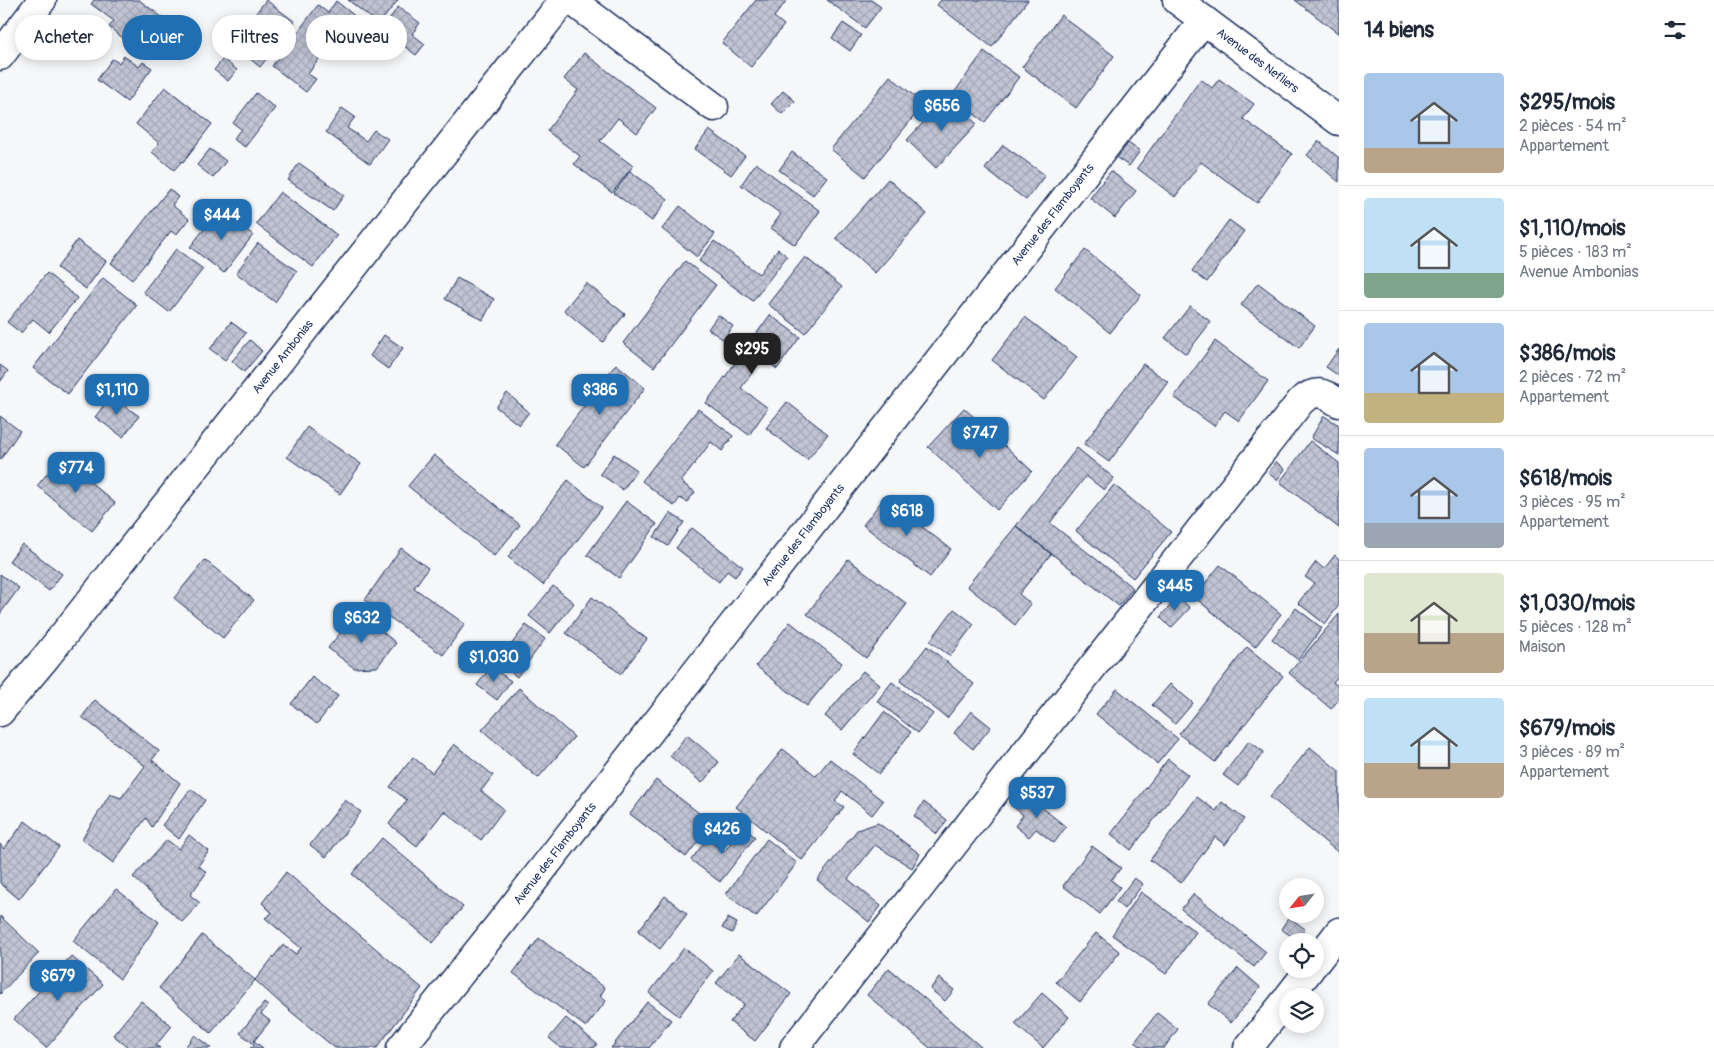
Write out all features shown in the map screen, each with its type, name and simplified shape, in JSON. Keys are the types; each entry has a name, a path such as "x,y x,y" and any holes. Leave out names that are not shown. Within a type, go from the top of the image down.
{"street":[{"path":"0,56 42,0"},
{"name":"Avenue Ambonias","path":"0,712 46,657 564,0"},
{"path":"571,0 714,107"},
{"name":"Avenue des Nefliers","path":"1177,0 1339,121"},
{"name":"Avenue des Flamboyants","path":"401,1048 1204,20"},
{"path":"794,1048 1301,400 1309,394 1319,393 1339,403"},
{"path":"1324,951 1339,932"},
{"path":"1295,988 1303,978"},
{"path":"1248,1048 1279,1008"}],"building":[{"path":"94,0 139,0 159,15 122,15 122,37 112,29 114,21 112,15 106,15 91,4"},
{"path":"266,0 286,15 254,15"},
{"path":"348,0 398,0 386,15 367,15"},
{"path":"756,0 787,0 774,17 784,25 751,67 722,43"},
{"path":"827,0 871,0 881,7 865,28"},
{"path":"941,0 1028,0 992,47 937,5"},
{"path":"1295,0 1339,0 1339,34"},
{"path":"336,1 353,15 310,15 318,5 328,13"},
{"path":"398,7 420,23 412,34 425,44 416,55 407,48 407,15 392,15"},
{"path":"1061,15 1114,56 1076,108 1022,67"},
{"path":"306,21 306,60 318,60 308,74 316,79 306,92 272,66 277,60 296,60 296,34"},
{"path":"843,23 861,35 850,51 832,38"},
{"path":"984,51 1019,77 985,122 951,97"},
{"path":"584,53 656,108 637,133 618,118 600,141 633,166 612,193 574,164 580,156 547,131 578,90 564,79"},
{"path":"112,59 119,63 122,59 129,60 139,67 143,62 152,68 127,102 97,80"},
{"path":"224,60 237,70 228,81 214,70"},
{"path":"251,60 265,60 260,67"},
{"path":"890,76 924,104 865,177 831,149"},
{"path":"1201,79 1212,88 1219,79 1254,104 1243,119 1292,154 1257,203 1201,162 1175,197 1137,168"},
{"path":"165,87 212,124 183,162 174,170 152,152 159,143 136,124"},
{"path":"783,91 795,101 782,114 771,104"},
{"path":"256,93 275,108 245,147 233,139 241,129 233,123"},
{"path":"947,97 977,124 936,168 907,140"},
{"path":"342,108 355,117 347,128 366,141 374,130 388,139 370,164 326,132"},
{"path":"709,130 745,156 731,175 695,149"},
{"path":"1319,141 1339,158 1339,182 1307,155"},
{"path":"1128,143 1140,151 1129,166 1117,158"},
{"path":"1003,145 1045,175 1026,200 985,169"},
{"path":"210,149 226,161 213,178 197,165"},
{"path":"792,152 827,177 813,195 779,170"},
{"path":"299,163 344,195 333,211 288,180"},
{"path":"756,163 820,211 795,245 771,228 781,214 741,185"},
{"path":"630,171 668,199 652,221 614,193"},
{"path":"1111,171 1136,191 1115,218 1090,198"},
{"path":"888,179 927,214 875,273 836,238"},
{"path":"169,189 178,197 172,205 189,219 176,235 171,231 132,280 111,263"},
{"path":"280,192 337,235 313,267 256,224"},
{"path":"680,206 715,234 697,257 662,229"},
{"path":"220,209 253,235 224,273 190,247"},
{"path":"1229,220 1244,231 1207,282 1192,271"},
{"path":"77,240 106,261 86,289 57,268"},
{"path":"714,241 759,274 778,249 787,256 753,301 699,261"},
{"path":"258,243 297,271 275,302 236,273"},
{"path":"176,249 203,269 169,312 143,292"},
{"path":"1085,250 1141,295 1110,333 1055,288"},
{"path":"805,257 842,287 805,333 768,304"},
{"path":"685,261 716,285 654,367 623,343"},
{"path":"47,273 77,298 49,332 33,319 21,333 7,322"},
{"path":"103,278 137,305 68,394 33,368"},
{"path":"457,278 494,299 483,320 445,299"},
{"path":"586,283 625,314 603,342 564,310"},
{"path":"1258,283 1315,326 1299,348 1241,305"},
{"path":"1190,306 1211,322 1186,354 1165,338"},
{"path":"718,315 733,326 724,340 708,329"},
{"path":"770,315 800,337 777,369 763,358 741,388 768,408 749,435 706,403"},
{"path":"1025,317 1077,357 1044,400 992,360"},
{"path":"231,322 246,333 225,360 210,349"},
{"path":"384,335 403,348 388,369 370,356"},
{"path":"250,340 262,351 244,372 232,361"},
{"path":"1215,341 1268,381 1239,421 1225,411 1214,426 1174,397"},
{"path":"1339,349 1339,376 1326,367"},
{"path":"616,364 645,388 584,467 555,444"},
{"path":"1143,364 1168,382 1109,462 1084,444"},
{"path":"0,365 8,371 0,382"},
{"path":"507,393 529,412 519,425 496,407"},
{"path":"111,396 139,416 123,437 95,417"},
{"path":"787,402 828,434 807,460 766,428"},
{"path":"964,408 1032,471 997,510 928,447"},
{"path":"698,409 733,436 722,451 711,442 681,482 695,492 687,502 680,498 674,506 642,481"},
{"path":"0,416 20,431 0,460"},
{"path":"1324,416 1339,425 1339,455 1311,438"},
{"path":"307,427 361,464 340,494 287,457"},
{"path":"1310,441 1339,463 1339,528 1280,482"},
{"path":"1077,448 1114,478 1104,490 1086,476 1050,523 1133,588 1119,606 1016,526"},
{"path":"614,454 637,470 623,490 600,474"},
{"path":"434,455 520,525 494,556 408,486"},
{"path":"61,457 115,503 92,531 37,486"},
{"path":"1276,462 1285,469 1277,480 1268,473"},
{"path":"568,480 602,508 543,585 508,557"},
{"path":"1114,485 1171,532 1133,578 1076,531"},
{"path":"884,498 951,549 930,577 863,525"},
{"path":"626,501 657,524 619,578 587,555"},
{"path":"670,513 684,522 668,546 654,537"},
{"path":"1016,526 1051,554 1019,594 1031,604 1015,625 967,586"},
{"path":"692,528 743,567 735,577 727,571 719,582 676,548"},
{"path":"22,544 62,574 49,591 9,561"},
{"path":"401,548 428,568 414,588 465,624 443,655 365,600"},
{"path":"1335,555 1339,559 1339,605 1325,624 1298,603 1314,583 1305,577 1316,562 1324,569"},
{"path":"848,559 907,604 866,658 807,614"},
{"path":"205,560 254,600 223,638 174,598"},
{"path":"1220,565 1281,614 1255,647 1194,597"},
{"path":"0,574 19,588 0,614"},
{"path":"553,586 574,603 550,633 529,616"},
{"path":"592,597 647,639 621,674 566,633"},
{"path":"1178,597 1190,608 1171,628 1160,617"},
{"path":"1296,608 1322,628 1298,660 1272,639"},
{"path":"954,609 974,624 950,656 930,641"},
{"path":"358,611 396,643 377,667 354,668 328,648"},
{"path":"1339,614 1339,675 1333,682 1339,687 1339,699 1331,709 1289,673"},
{"path":"790,622 842,663 807,706 756,666"},
{"path":"526,625 545,639 517,677 498,662"},
{"path":"927,646 974,684 947,718 900,681"},
{"path":"1247,647 1283,676 1215,762 1179,734"},
{"path":"491,667 511,681 497,700 477,685"},
{"path":"863,671 880,685 842,730 825,716"},
{"path":"312,677 338,696 317,724 291,704"},
{"path":"892,682 933,714 918,733 877,701"},
{"path":"1170,684 1193,703 1175,724 1152,705"},
{"path":"519,688 574,737 538,778 482,730"},
{"path":"1117,689 1178,739 1157,764 1096,714"},
{"path":"95,700 159,751 152,760 180,783 152,827 146,818 113,863 82,839 110,794 121,798 145,766 82,717"},
{"path":"971,711 991,727 973,749 954,733"},
{"path":"884,712 911,732 879,774 853,754"},
{"path":"687,735 719,762 702,783 670,756"},
{"path":"1249,741 1264,752 1238,786 1223,775"},
{"path":"454,744 493,775 481,791 504,809 481,840 444,811 417,846 389,824 407,800 390,787 413,757 432,773"},
{"path":"1310,747 1339,771 1339,853 1270,797"},
{"path":"783,749 816,776 830,759 883,801 872,815 842,791 835,801 844,807 802,860 736,807"},
{"path":"1168,759 1188,775 1131,850 1111,834"},
{"path":"656,780 712,823 686,857 630,814"},
{"path":"191,789 205,800 179,839 162,825"},
{"path":"1023,792 1066,827 1054,843 1036,829 1029,837 1015,826 1023,815 1011,805"},
{"path":"1197,797 1216,811 1222,802 1244,819 1225,845 1215,837 1181,883 1150,860"},
{"path":"345,800 361,812 326,857 310,845"},
{"path":"924,802 947,820 937,834 914,816"},
{"path":"25,821 59,847 19,899 0,883 0,844 4,849"},
{"path":"878,823 920,854 912,868 875,845 848,879 881,906 869,922 817,880 857,830"},
{"path":"743,827 755,837 720,882 691,860 707,839 724,852"},
{"path":"189,835 209,851 198,866 207,872 190,895 200,903 182,922 133,877 167,840 179,849"},
{"path":"382,838 463,907 433,943 352,874"},
{"path":"767,839 797,863 756,917 726,894"},
{"path":"1092,846 1121,868 1111,880 1120,887 1100,914 1063,886"},
{"path":"286,872 422,988 377,1048 335,1048 255,980 283,945 296,954 301,948 265,918 272,913 262,903"},
{"path":"1134,878 1143,884 1124,909 1116,902"},
{"path":"116,889 159,922 120,979 73,941"},
{"path":"1141,892 1196,932 1166,974 1112,935"},
{"path":"1194,894 1266,952 1254,967 1181,909"},
{"path":"665,896 687,914 660,949 638,931"},
{"path":"0,916 39,953 0,994"},
{"path":"728,918 737,923 732,933 722,928"},
{"path":"1285,923 1297,923 1305,929 1302,933 1287,933 1281,929"},
{"path":"1096,933 1120,952 1080,1002 1056,982"},
{"path":"202,935 255,980 211,1033 159,988"},
{"path":"539,938 605,988 600,996 606,1001 586,1027 513,973"},
{"path":"684,948 713,971 679,1016 649,993"},
{"path":"739,954 791,994 755,1041 730,1022 744,1004 716,983"},
{"path":"71,956 103,984 46,1048 14,1019"},
{"path":"889,968 981,1048 930,1048 867,995"},
{"path":"1238,968 1260,987 1231,1023 1208,1004"},
{"path":"939,978 954,990 945,1001 930,989"},
{"path":"1042,993 1069,1017 1043,1048 1015,1024"},
{"path":"141,1001 172,1026 156,1045 160,1048 129,1048 113,1035"},
{"path":"647,1002 671,1020 649,1048 611,1048"},
{"path":"264,1003 268,1006 261,1014 270,1021 254,1041 263,1048 250,1048 254,1044 240,1033"},
{"path":"1157,1013 1178,1029 1164,1048 1143,1048 1135,1042"},
{"path":"566,1018 597,1044 594,1048 561,1048 549,1038"},
{"path":"195,1035 211,1048 184,1048"}]}
